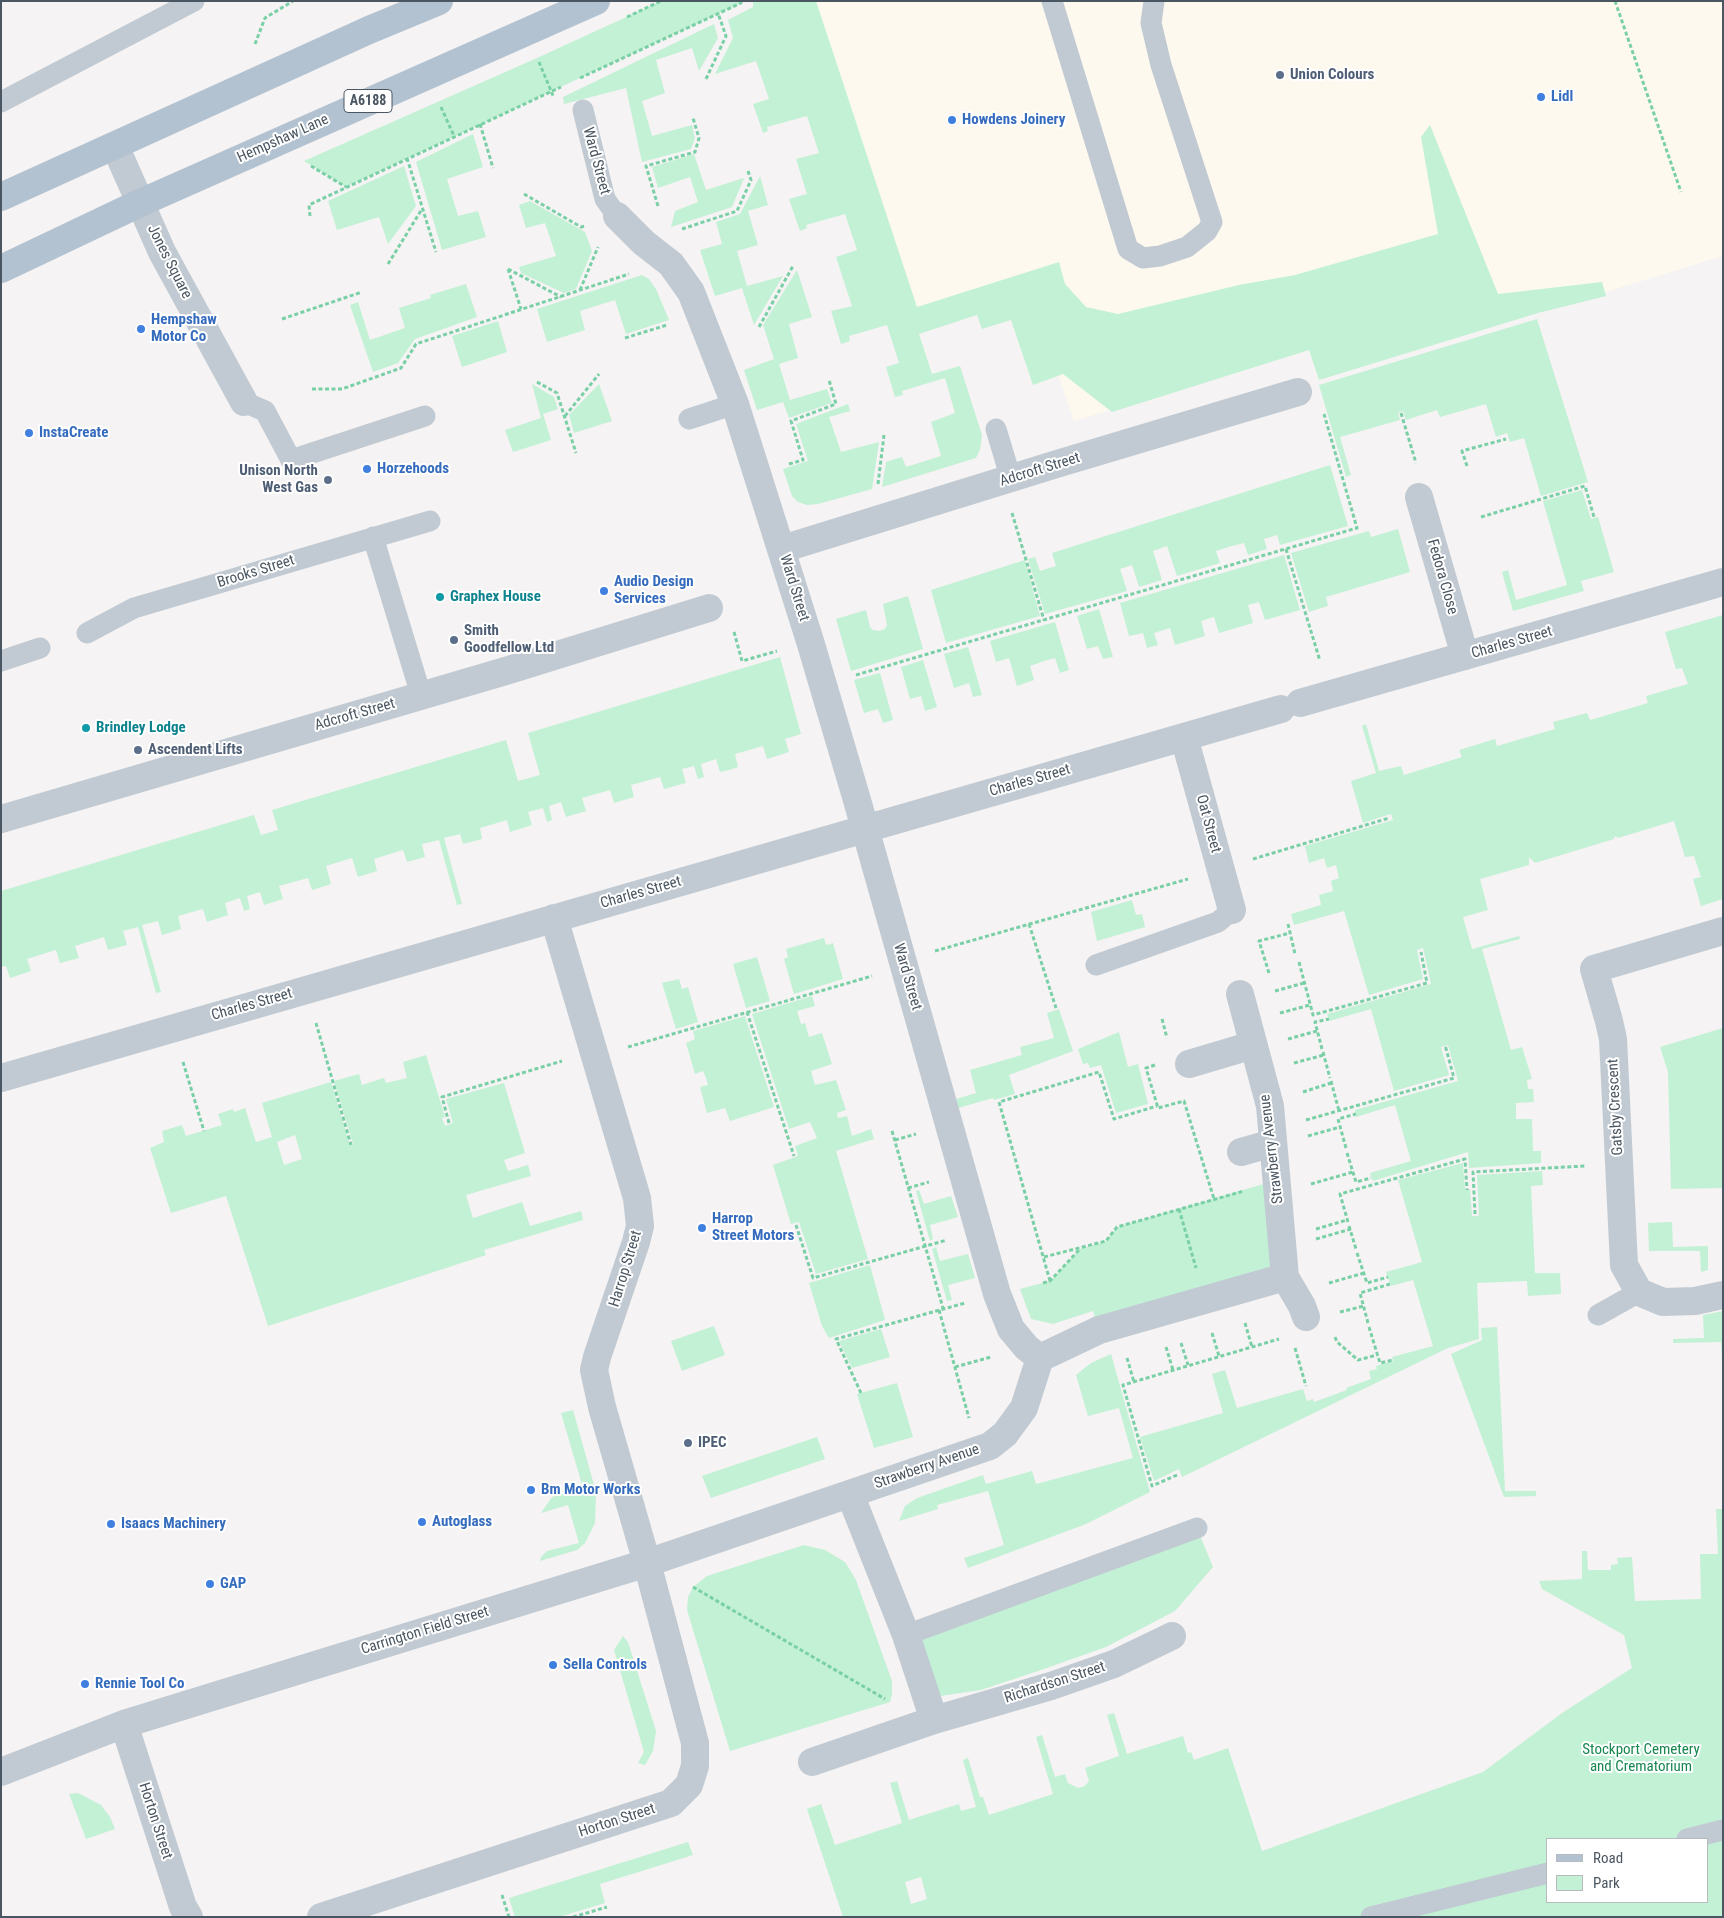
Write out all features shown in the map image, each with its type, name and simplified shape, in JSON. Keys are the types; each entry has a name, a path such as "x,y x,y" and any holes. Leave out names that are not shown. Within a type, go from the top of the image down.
{"main road":[{"path":"1,197 370,30 439,1"},
{"name":"Hempshaw Lane","path":"1,269 140,203 596,1"}],"street":[{"name":"Jones Square","path":"114,146 162,252 244,402"},
{"name":"Ward Street","path":"617,216 644,243 671,264 691,292 735,404 782,549 865,828 1004,1314 1011,1328 1028,1348 1040,1358"},
{"name":"Adcroft Street","path":"782,549 1298,392"},
{"name":"Fedora Close","path":"1418,484 1465,656"},
{"name":"Charles Street","path":"1,1078 1723,582"},
{"name":"Adcroft Street","path":"1,819 421,696 709,608"},
{"name":"Oat Street","path":"1184,737 1232,910"},
{"name":"Harrop Street","path":"554,918 637,1198 640,1226 636,1242 594,1370 602,1407 647,1563"},
{"name":"Gatsby Crescent","path":"1639,1292 1624,1265 1613,1039 1610,1020 1594,969 1723,931"},
{"name":"Strawberry Avenue","path":"1240,994 1270,1106 1285,1277 1302,1306 1306,1317"},
{"path":"1176,1063 1254,1045"},
{"path":"1241,1152 1274,1143"},
{"path":"1040,1358 1099,1330 1285,1277"},
{"path":"1639,1292 1663,1302 1695,1301 1723,1295"},
{"name":"Strawberry Avenue","path":"850,1494 990,1446 1005,1434 1024,1408 1040,1358"},
{"name":"Carrington Field Street","path":"1,1772 124,1724 647,1563 850,1494"},
{"path":"850,1494 906,1635 934,1720"},
{"name":"Horton Street","path":"321,1917 671,1803 689,1785 695,1766 695,1743 647,1563"},
{"name":"Richardson Street","path":"812,1762 934,1720 1051,1686 1114,1664 1172,1636"},
{"name":"Horton Street","path":"124,1724 184,1907 189,1917"}],"lane":[{"path":"1,102 194,1"},
{"path":"1052,1 1128,249 1143,258 1160,256 1187,247 1207,232 1212,222 1161,65 1151,23 1154,1"},
{"name":"Ward Street","path":"583,110 605,199 617,216"},
{"path":"244,402 264,411 291,460 425,416"},
{"path":"689,419 735,404"},
{"path":"996,429 1011,478"},
{"name":"Brooks Street","path":"88,633 134,608 430,521"},
{"path":"373,537 421,696"},
{"path":"1,661 40,648"},
{"path":"1096,965 1218,922 1232,910"},
{"path":"1598,1315 1639,1292"},
{"path":"906,1635 1197,1528"},
{"path":"1691,1838 1723,1830"},
{"path":"1372,1917 1546,1874"}],"path":[{"path":"252,51 265,18 293,1"},
{"path":"578,78 741,1"},
{"path":"1615,1 1681,192"},
{"path":"706,80 726,36 718,13"},
{"path":"310,216 309,205 570,82"},
{"path":"438,101 454,136"},
{"path":"656,203 646,166 695,152 699,138 693,118"},
{"path":"480,124 493,168"},
{"path":"407,158 436,252"},
{"path":"304,161 346,187"},
{"path":"676,230 737,210 751,180 748,170"},
{"path":"524,194 581,227 588,225"},
{"path":"388,264 422,209"},
{"path":"580,290 598,247"},
{"path":"759,326 793,266"},
{"path":"522,310 508,269 562,297"},
{"path":"312,389 342,389 401,368 416,344 636,272"},
{"path":"282,319 362,292"},
{"path":"625,338 668,325"},
{"path":"565,416 599,374"},
{"path":"785,466 803,460 790,421 836,404 829,380"},
{"path":"537,382 558,393 576,453"},
{"path":"855,676 1357,528 1323,412"},
{"path":"1401,413 1418,484"},
{"path":"877,493 884,435"},
{"path":"1467,466 1462,451 1506,439"},
{"path":"1481,517 1585,486 1594,517"},
{"path":"1011,507 1044,620"},
{"path":"1286,549 1322,669"},
{"path":"732,625 742,661 785,648"},
{"path":"1246,861 1389,818"},
{"path":"935,951 1196,876"},
{"path":"1029,924 1056,1008"},
{"path":"1288,924 1295,954"},
{"path":"1266,979 1269,974 1259,941 1290,933"},
{"path":"1299,962 1313,1015 1427,982 1421,952"},
{"path":"619,1050 877,974"},
{"path":"1272,992 1304,983"},
{"path":"1278,1014 1310,1006"},
{"path":"747,1012 794,1156"},
{"path":"314,1015 352,1145"},
{"path":"1162,1018 1169,1043"},
{"path":"1329,1018 1315,1022 1339,1111"},
{"path":"1284,1040 1317,1031"},
{"path":"1302,1122 1454,1078 1445,1045"},
{"path":"1290,1065 1323,1052"},
{"path":"180,1054 204,1131"},
{"path":"449,1123 442,1096 570,1059"},
{"path":"1157,1106 1146,1068 1176,1063"},
{"path":"1050,1281 999,1102 1099,1072 1114,1119 1157,1106 1158,1108 1184,1101 1214,1199"},
{"path":"1296,1093 1330,1081"},
{"path":"1346,1148 1338,1119 1356,1114"},
{"path":"1304,1137 1340,1127"},
{"path":"892,1131 925,1245 955,1367 970,1419"},
{"path":"1347,1153 1356,1182 1371,1178"},
{"path":"1356,1249 1340,1194 1465,1159 1467,1190"},
{"path":"1475,1214 1473,1172 1618,1165"},
{"path":"1308,1185 1352,1172"},
{"path":"1044,1257 1106,1241 1117,1227 1247,1190"},
{"path":"1179,1209 1198,1274"},
{"path":"1312,1230 1349,1224"},
{"path":"1315,1239 1349,1224"},
{"path":"796,1225 813,1278 925,1245"},
{"path":"1043,1283 1050,1281 1080,1249"},
{"path":"1357,1253 1367,1283 1388,1277"},
{"path":"1328,1284 1364,1274"},
{"path":"1368,1323 1360,1293 1390,1284"},
{"path":"861,1393 836,1339 968,1302"},
{"path":"1336,1312 1364,1306"},
{"path":"1244,1320 1252,1347"},
{"path":"1369,1327 1380,1363 1392,1360"},
{"path":"1211,1329 1219,1356"},
{"path":"1333,1331 1337,1342 1358,1360 1377,1355"},
{"path":"1179,1338 1188,1365"},
{"path":"1178,1475 1152,1486 1123,1385 1284,1338"},
{"path":"1164,1342 1173,1370"},
{"path":"1294,1343 1306,1386"},
{"path":"1125,1351 1134,1382"},
{"path":"955,1367 993,1357"},
{"path":"693,1587 890,1702"},
{"path":"501,1892 509,1917"},
{"path":"573,1917 607,1906"}],"shaded area":[{"path":"805,1 1723,1 1723,256 1319,380 1309,350 1074,421 1030,293 913,331"}],"green space":[{"path":"661,1 741,1 741,3 346,187 304,161 537,58"},
{"path":"753,1 816,1 917,307 1059,262 1065,284 1086,307 1118,314 1239,285 1295,275 1438,234 1421,137 1430,125 1498,294 1602,282 1606,296 1538,313 1319,380 1309,350 1112,412 1063,374 1033,385 1011,320 982,329 977,315 919,334 932,374 960,366 982,435 980,450 976,458 882,487 886,462 902,457 906,467 941,456 931,422 955,413 945,378 902,391 903,395 895,397 886,367 899,363 887,325 849,336 850,341 841,344 831,311 852,306 836,257 857,250 845,214 806,225 807,228 800,231 789,199 807,194 796,159 819,153 807,116 767,127 768,131 763,133 753,104 769,99 756,61 715,74 733,38 728,20 753,7"},
{"path":"714,24 718,38 699,71 692,48 656,60 665,93 642,101 652,136 692,125 695,138 691,149 642,162 626,88 564,104 563,97"},
{"path":"473,134 483,167 447,179 458,216 478,211 486,237 442,250 416,162"},
{"path":"694,154 706,190 744,178 732,207 671,227 675,211 698,202 690,177 658,188 652,167"},
{"path":"404,166 416,206 388,244 379,217 337,230 328,201"},
{"path":"760,176 768,205 748,211 758,245 737,251 747,286 783,276 754,325 742,288 715,296 700,250 722,244 716,222 740,214"},
{"path":"530,201 585,232 592,251 576,289 564,293 521,273 519,267 556,256 545,223 526,228 519,205"},
{"path":"797,270 812,317 789,324 798,358 779,364 790,400 827,389 832,403 789,418 783,402 757,410 744,370 774,359 763,325"},
{"path":"642,275 649,279 656,289 669,320 626,334 615,300 580,311 585,330 547,342 537,309"},
{"path":"466,284 477,317 415,339 398,363 373,372 350,305 358,302 370,340 405,328 399,308 431,298 430,295"},
{"path":"1537,319 1588,482 1541,496 1524,438 1510,442 1507,433 1496,437 1486,404 1440,417 1437,410 1406,420 1403,411 1398,413 1400,420 1340,437 1351,475 1346,477 1319,385"},
{"path":"498,321 507,352 462,367 452,336"},
{"path":"532,384 554,397 558,409 543,414 551,440 513,452 505,430 541,418"},
{"path":"599,384 612,421 574,433 569,415"},
{"path":"848,404 850,411 829,417 841,452 879,442 872,489 818,504 807,505 798,502 792,496 783,469 808,461 796,424"},
{"path":"1330,465 1348,526 1280,545 1277,535 1264,539 1267,549 1248,555 1244,543 1232,546 1216,551 1220,563 1177,576 1167,546 1153,551 1162,580 1139,587 1132,565 1120,569 1127,591 1045,614 1028,559 1035,557 1040,571 1056,566 1052,553"},
{"path":"1582,490 1591,519 1598,517 1614,572 1581,581 1584,591 1513,611 1502,572 1508,570 1516,600 1567,585 1543,501"},
{"path":"1398,529 1410,572 1326,597 1328,606 1309,612 1291,553 1369,531 1371,537"},
{"path":"1284,555 1300,610 1265,620 1259,602 1248,605 1253,623 1219,633 1214,617 1201,621 1205,636 1175,645 1170,628 1154,633 1158,645 1147,648 1143,633 1129,636 1120,603"},
{"path":"1025,560 1040,616 946,643 931,590"},
{"path":"908,596 923,649 851,671 836,619 866,610 870,627 873,630 880,631 885,629 887,625 883,604"},
{"path":"1099,609 1113,657 1103,659 1098,646 1087,649 1077,616"},
{"path":"1723,615 1723,899 1701,906 1693,879 1701,877 1694,856 1685,857 1674,821 1618,838 1615,836 1614,839 1535,863 1529,857 1529,865 1480,879 1488,910 1463,917 1472,949 1519,936 1520,939 1482,949 1511,1050 1522,1047 1532,1079 1527,1080 1528,1089 1533,1089 1534,1102 1516,1103 1516,1119 1532,1119 1533,1151 1541,1151 1541,1163 1469,1168 1468,1152 1373,1181 1370,1173 1411,1161 1395,1105 1356,1117 1355,1110 1458,1081 1448,1045 1441,1047 1449,1075 1394,1091 1371,1009 1329,1021 1327,1014 1431,984 1423,948 1417,950 1423,979 1369,995 1344,911 1294,925 1291,914 1321,905 1319,895 1333,891 1331,881 1339,878 1336,865 1327,868 1324,858 1309,863 1305,846 1393,820 1391,814 1363,823 1351,781 1376,773 1362,726 1366,724 1379,771 1401,766 1404,775 1462,757 1459,750 1495,739 1497,746 1555,729 1553,722 1587,713 1590,720 1648,703 1646,696 1688,684 1682,668 1676,669 1665,632"},
{"path":"1055,622 1069,670 1060,673 1055,658 1044,661 1030,666 1034,680 1017,686 1009,658 996,662 990,641"},
{"path":"968,647 982,695 973,697 969,683 954,688 944,654"},
{"path":"780,657 801,734 785,739 789,752 767,759 763,746 735,754 738,767 729,770 720,772 716,759 701,764 704,777 698,779 694,766 682,769 686,783 664,789 660,777 631,785 634,797 614,803 610,790 582,798 586,811 566,817 561,802 549,806 552,820 547,822 543,808 528,812 532,825 510,832 507,820 480,828 482,839 463,844 460,834 444,838 462,904 457,905 439,840 422,844 425,857 407,862 403,850 374,859 377,871 358,877 352,858 326,866 331,884 312,890 308,878 279,886 283,899 264,905 260,892 247,896 250,909 244,911 240,898 225,903 228,915 207,922 203,909 178,916 181,929 162,935 158,921 142,925 161,992 156,993 138,927 123,931 127,945 108,950 104,937 75,946 79,958 60,963 56,950 27,959 31,971 10,978 6,966 1,967 1,891 254,815 261,835 278,830 272,810 506,740 518,781 540,775 528,733"},
{"path":"923,660 937,707 925,711 921,696 910,699 901,667"},
{"path":"880,673 893,720 883,723 878,709 864,713 854,680"},
{"path":"1132,900 1136,915 1142,914 1145,927 1097,941 1091,912"},
{"path":"824,938 826,945 833,943 843,979 794,994 784,959 788,957 786,949"},
{"path":"757,957 770,1001 746,1008 733,964"},
{"path":"679,979 682,989 688,987 698,1022 676,1029 662,983"},
{"path":"812,996 815,1006 797,1011 801,1024 805,1023 809,1037 822,1033 832,1064 811,1071 815,1085 836,1080 846,1110 837,1113 838,1118 847,1116 852,1136 871,1129 874,1139 836,1151 868,1259 816,1274 799,1222 791,1224 773,1165 798,1156 795,1146 817,1138 810,1122 789,1129 752,1014"},
{"path":"1059,1009 1073,1051 1009,1075 1015,1094 958,1108 956,1099 976,1093 970,1070 1022,1055 1020,1047 1054,1038 1047,1013"},
{"path":"745,1016 774,1107 730,1121 725,1108 707,1113 700,1087 708,1085 706,1078 703,1071 695,1074 686,1043 695,1039 693,1031"},
{"path":"1723,1028 1723,1188 1671,1189 1668,1072 1660,1047"},
{"path":"1119,1032 1128,1067 1138,1064 1148,1104 1116,1113 1101,1065 1090,1068 1088,1063 1083,1064 1078,1049"},
{"path":"426,1055 445,1117 442,1118 445,1126 453,1123 446,1099 504,1083 525,1153 504,1160 508,1171 528,1165 531,1176 466,1195 473,1218 522,1202 530,1226 581,1211 583,1220 484,1250 486,1255 268,1326 226,1196 171,1213 150,1148 164,1142 162,1131 182,1125 186,1136 222,1125 218,1114 233,1109 234,1112 245,1108 256,1142 272,1137 262,1103 331,1082 350,1146 353,1144 334,1081 359,1074 362,1085 384,1078 386,1083 407,1078 403,1062","holes":["295,1135 302,1159 284,1165 277,1142"]},
{"path":"1463,1163 1465,1190 1470,1189 1472,1216 1479,1216 1477,1175 1542,1171 1543,1185 1531,1186 1535,1273 1560,1273 1561,1294 1528,1296 1527,1281 1477,1283 1479,1339 1448,1348 1182,1477 1179,1469 1154,1481 1140,1437 1223,1413 1212,1374 1225,1370 1237,1408 1303,1389 1307,1401 1313,1399 1314,1402 1371,1379 1369,1371 1377,1369 1376,1366 1393,1361 1392,1357 1433,1346 1413,1280 1391,1286 1386,1272 1422,1262 1398,1180"},
{"path":"1277,1180 1285,1277 1099,1330 1093,1311 1053,1324 1031,1319 1020,1289 1050,1281 1080,1249 1106,1241 1117,1227"},
{"path":"919,1190 924,1204 951,1196 958,1217 930,1225 933,1239 930,1241 916,1191"},
{"path":"1672,1222 1673,1247 1708,1246 1708,1270 1701,1272 1700,1251 1649,1251 1648,1223"},
{"path":"936,1247 940,1261 968,1254 975,1278 948,1285 952,1300 947,1301 932,1249"},
{"path":"870,1265 885,1320 829,1338 822,1326 809,1283"},
{"path":"1723,1311 1723,1380 1721,1342 1673,1343 1673,1339 1704,1338 1703,1315"},
{"path":"714,1326 725,1355 682,1371 671,1341"},
{"path":"1497,1327 1505,1491 1536,1491 1536,1496 1504,1497 1451,1354 1482,1340 1481,1328"},
{"path":"881,1329 890,1357 852,1368 839,1341"},
{"path":"1111,1354 1150,1492 1086,1524 968,1568 964,1558 1004,1545 988,1491 937,1505 938,1509 899,1521 905,1506 917,1498 983,1475 986,1484 1032,1471 1036,1484 1133,1458 1119,1408 1088,1416 1076,1375 1091,1363"},
{"path":"897,1383 913,1437 874,1448 857,1394"},
{"path":"573,1410 596,1492 595,1523 585,1543 577,1550 540,1561 547,1551 579,1543 568,1505 541,1513 552,1497 583,1488 561,1413"},
{"path":"817,1437 825,1459 711,1498 702,1476"},
{"name":"Stockport Cemetery and Crematorium","path":"1716,1509 1723,1509 1723,1917 843,1917 807,1809 821,1804 835,1845 902,1823 890,1783 897,1781 909,1820 959,1804 961,1811 976,1807 963,1760 968,1758 980,1797 983,1797 989,1815 1053,1794 1036,1737 1042,1735 1055,1777 1065,1774 1068,1783 1078,1788 1085,1786 1089,1781 1085,1768 1119,1756 1107,1715 1114,1713 1127,1754 1183,1736 1188,1753 1191,1752 1194,1760 1228,1748 1262,1851 1483,1772 1562,1713 1632,1668 1624,1635 1542,1589 1539,1581 1582,1579 1582,1551 1587,1551 1588,1570 1611,1570 1611,1565 1618,1564 1617,1558 1632,1557 1635,1601 1701,1599 1700,1554 1718,1554","holes":["921,1877 927,1899 911,1904 905,1882"]},
{"path":"1197,1528 1213,1567 1175,1611 1106,1647 1044,1669 981,1690 927,1698 906,1635"},
{"path":"804,1545 825,1550 845,1562 856,1580 892,1681 890,1702 730,1751 687,1610 688,1597 693,1587 707,1576"},
{"path":"623,1636 628,1642 656,1731 653,1751 645,1765 638,1763 644,1752 614,1650"},
{"path":"78,1793 101,1805 110,1817 115,1829 86,1839 69,1794"},
{"path":"688,1842 693,1855 600,1884 605,1903 559,1917 515,1917 509,1898"}],"place":[{"name":"Union Colours","path":"1280,75"},
{"name":"Lidl","path":"1541,97"},
{"name":"Howdens Joinery","path":"952,120"},
{"name":"Hempshaw Motor Co","path":"141,329"},
{"name":"InstaCreate","path":"29,433"},
{"name":"Horzehoods","path":"367,469"},
{"name":"Unison North West Gas","path":"328,480"},
{"name":"Audio Design Services","path":"604,591"},
{"name":"Graphex House","path":"440,597"},
{"name":"Smith Goodfellow Ltd","path":"454,640"},
{"name":"Brindley Lodge","path":"86,728"},
{"name":"Ascendent Lifts","path":"138,750"},
{"name":"Harrop Street Motors","path":"702,1228"},
{"name":"IPEC","path":"688,1443"},
{"name":"Bm Motor Works","path":"531,1490"},
{"name":"Autoglass","path":"422,1522"},
{"name":"Isaacs Machinery","path":"111,1524"},
{"name":"GAP","path":"210,1584"},
{"name":"Sella Controls","path":"553,1665"},
{"name":"Rennie Tool Co","path":"85,1684"}]}
